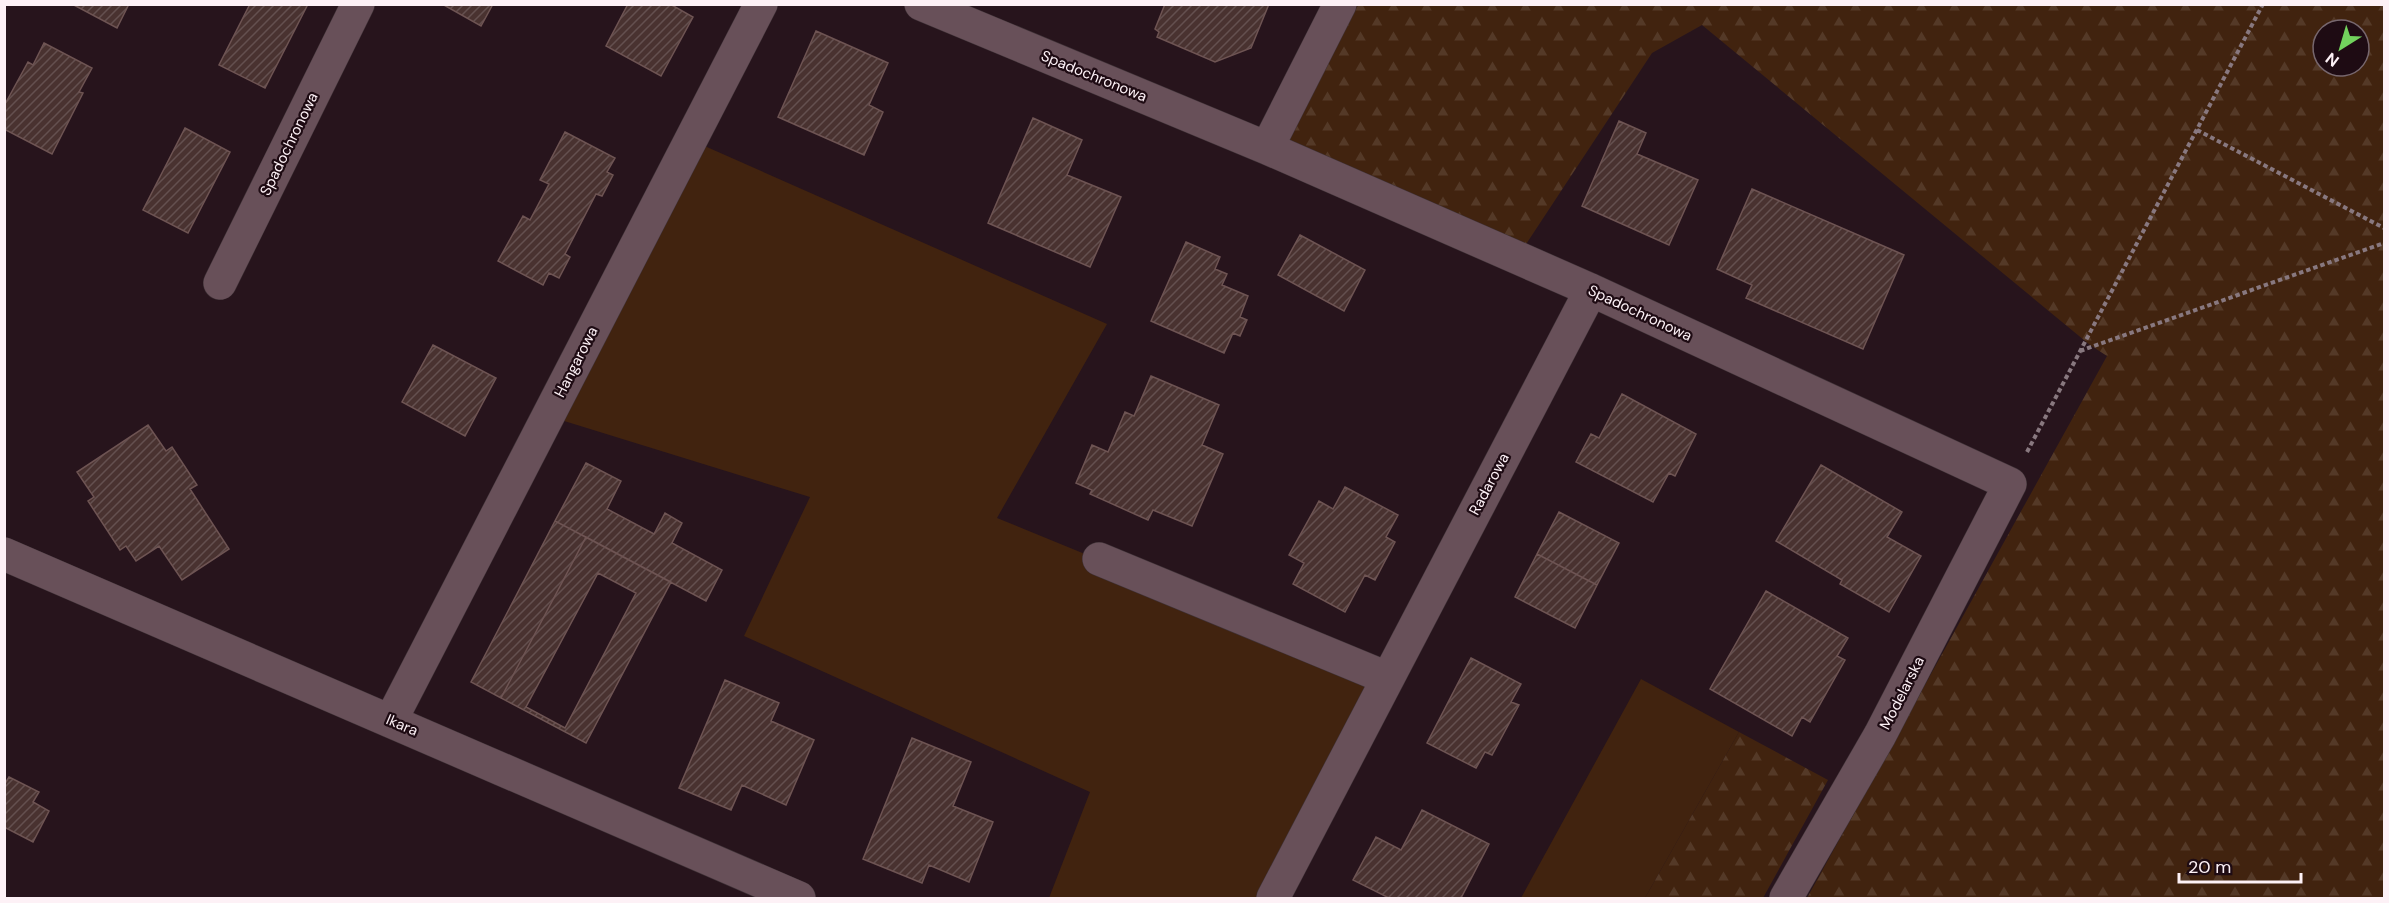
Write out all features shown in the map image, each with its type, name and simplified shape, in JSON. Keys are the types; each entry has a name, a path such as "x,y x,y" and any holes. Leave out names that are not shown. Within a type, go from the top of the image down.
{"street":[{"name":"Spadochronowa","path":"220,283 358,4"},
{"name":"Hangarowa","path":"390,720 761,4"},
{"name":"Spadochronowa","path":"921,4 1267,147 1591,290 2010,484"},
{"path":"1267,147 1340,4"},
{"name":"Radarowa","path":"1273,898 1591,290"},
{"name":"Modelarska","path":"1786,898 1880,735 2010,484"},
{"name":"Ikara","path":"4,554 390,720 746,888 800,898"},
{"path":"1098,559 1387,678"}],"path":[{"path":"2010,484 2263,4"},
{"path":"2197,130 2385,228"},
{"path":"2080,351 2385,243"}],"green space":[{"path":"1340,5 2384,5 2384,898 1807,898 2107,356 2090,345 1702,25 1652,53 1517,258 1267,148"},
{"path":"691,140 1107,324 997,518 1387,678 1273,898 1049,898 1090,792 744,636 810,497 548,416"},
{"path":"1641,679 1739,732 1645,898 1521,898"},
{"path":"1739,732 1828,780 1763,898 1645,898"}],"building":[{"path":"72,4 129,4 117,28"},
{"path":"250,4 304,4 307,6 265,88 219,65"},
{"path":"442,4 493,4 481,26"},
{"path":"628,4 670,4 693,17 661,76 606,46"},
{"path":"1165,4 1269,4 1251,48 1215,62 1157,37 1159,32 1155,29"},
{"path":"816,31 888,63 869,105 883,112 864,155 778,117"},
{"path":"44,43 92,68 79,92 83,93 52,154 4,129 4,106 28,62 33,65"},
{"path":"1033,118 1082,140 1067,175 1121,197 1090,267 988,223"},
{"path":"1619,121 1646,133 1637,154 1698,180 1669,245 1582,206"},
{"path":"185,128 230,152 188,233 143,210"},
{"path":"565,132 615,158 607,172 613,175 602,196 596,194 565,254 570,257 559,278 549,273 543,285 498,261 523,216 530,220 549,184 540,180"},
{"path":"1752,189 1904,255 1863,349 1746,298 1752,285 1717,269"},
{"path":"1300,235 1365,270 1344,311 1278,275"},
{"path":"1186,242 1220,257 1215,269 1227,274 1222,285 1248,296 1240,317 1247,320 1240,336 1233,333 1224,353 1151,321"},
{"path":"433,345 496,378 465,436 402,402"},
{"path":"1151,376 1219,405 1202,445 1223,454 1192,526 1153,510 1148,520 1090,494 1092,490 1076,483 1092,445 1108,452 1125,412 1134,416"},
{"path":"1622,394 1696,434 1675,476 1669,473 1653,502 1576,462 1591,434 1599,438"},
{"path":"148,425 166,451 172,447 197,485 190,489 229,549 182,580 159,546 136,561 126,546 120,550 88,501 94,497 77,472"},
{"path":"586,463 621,481 607,509 654,534 665,513 682,523 672,543 722,570 706,601 555,521"},
{"path":"1821,465 1902,512 1887,537 1921,556 1889,612 1840,584 1842,580 1776,541"},
{"path":"1345,487 1398,515 1386,537 1395,542 1375,580 1365,575 1345,612 1293,584 1304,563 1289,555 1319,501 1333,509"},
{"path":"1559,512 1619,543 1597,585 1537,554"},
{"path":"555,521 586,537 501,698 471,682"},
{"path":"586,537 671,582 586,743 501,698","holes":["598,573 636,593 565,728 526,707"]},
{"path":"1537,554 1597,585 1575,628 1515,597"},
{"path":"1766,591 1848,638 1837,656 1845,660 1810,722 1802,717 1792,736 1710,689"},
{"path":"1471,658 1521,684 1511,702 1519,705 1492,755 1485,752 1476,768 1427,743"},
{"path":"725,680 779,703 771,721 814,740 786,805 742,785 731,810 679,788"},
{"path":"912,738 971,762 953,806 993,822 969,882 929,865 922,883 863,859"},
{"path":"9,777 39,792 33,802 49,811 33,842 4,827 4,785"},
{"path":"1422,810 1489,844 1461,898 1389,898 1353,880 1376,837 1401,850"}]}
